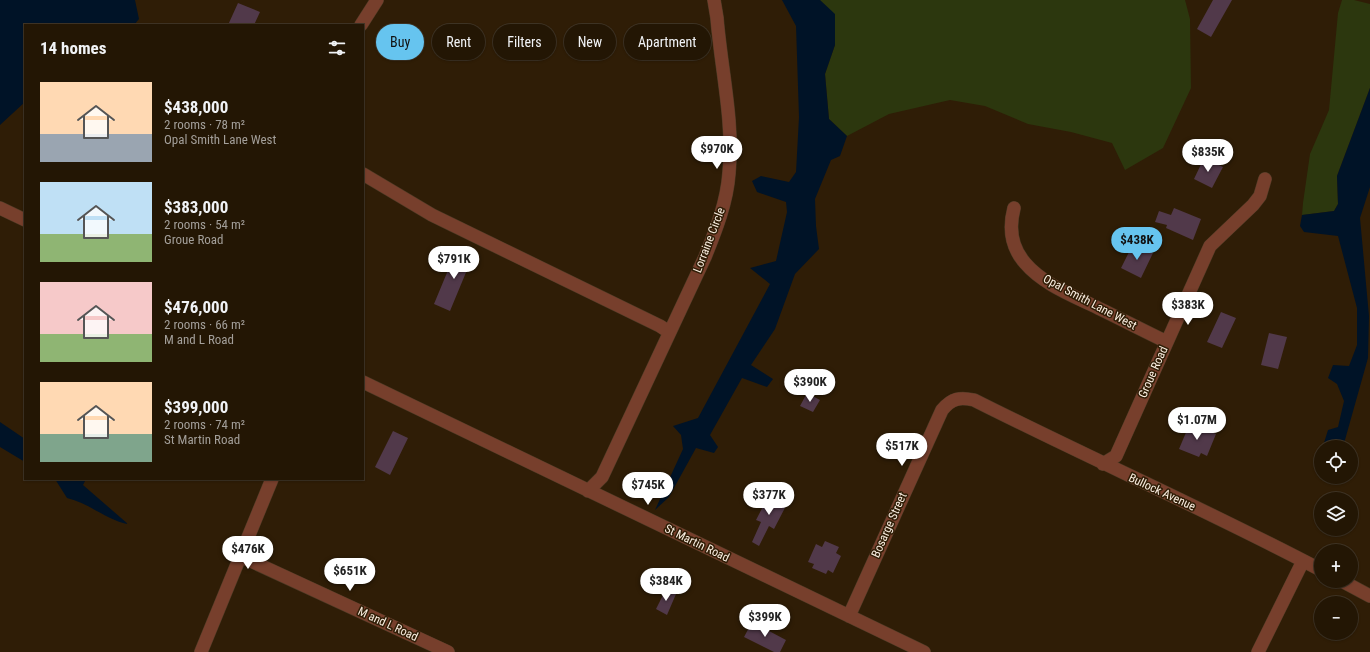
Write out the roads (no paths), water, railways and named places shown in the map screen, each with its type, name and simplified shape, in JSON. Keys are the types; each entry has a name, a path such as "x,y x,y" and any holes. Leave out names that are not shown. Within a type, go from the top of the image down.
{"street":[{"path":"362,24 377,0"},
{"name":"Lorraine Circle","path":"588,491 602,477 705,257 718,224 729,172 726,100 714,0"},
{"path":"364,175 432,215 660,326 669,332"},
{"name":"Groue Road","path":"1103,464 1116,456 1210,246 1253,205 1260,196 1265,179"},
{"path":"0,208 24,220"},
{"name":"Opal Smith Lane West","path":"1014,208 1011,221 1011,232 1016,248 1024,263 1060,289 1167,342"},
{"name":"St Martin Road","path":"364,382 924,652"},
{"name":"Bosarge Street","path":"849,616 942,410 954,399 962,397 974,400 1003,414"},
{"name":"Bullock Avenue","path":"1003,414 1314,566"},
{"path":"201,652 272,480"},
{"name":"M and L Road","path":"240,556 448,652"},
{"path":"1258,652 1303,561"},
{"path":"1355,588 1370,596"}],"water":[{"path":"0,0 135,0 139,19 135,24 24,24 24,103 0,125"},
{"path":"782,0 820,0 835,14 835,45 825,74 829,119 847,136 840,156 831,160 815,199 819,249 795,274 775,329 751,365 773,379 767,387 742,378 710,435 718,447 714,453 696,448 669,497 655,510 683,449 681,435 673,426 698,418 770,284 750,268 776,261 787,212 786,202 757,192 752,181 761,176 789,182 796,172 799,117 796,26"},
{"path":"1370,88 1370,187 1360,218 1369,316 1368,358 1345,440 1325,440 1328,430 1338,427 1344,401 1337,384 1328,378 1333,365 1349,366 1357,345 1357,308 1338,236 1304,232 1300,226 1302,215 1334,211 1338,204 1337,176"},
{"path":"0,422 24,438 24,461 0,447"},
{"path":"56,480 86,480 83,485 128,524 112,519 75,500 67,498"}]}
